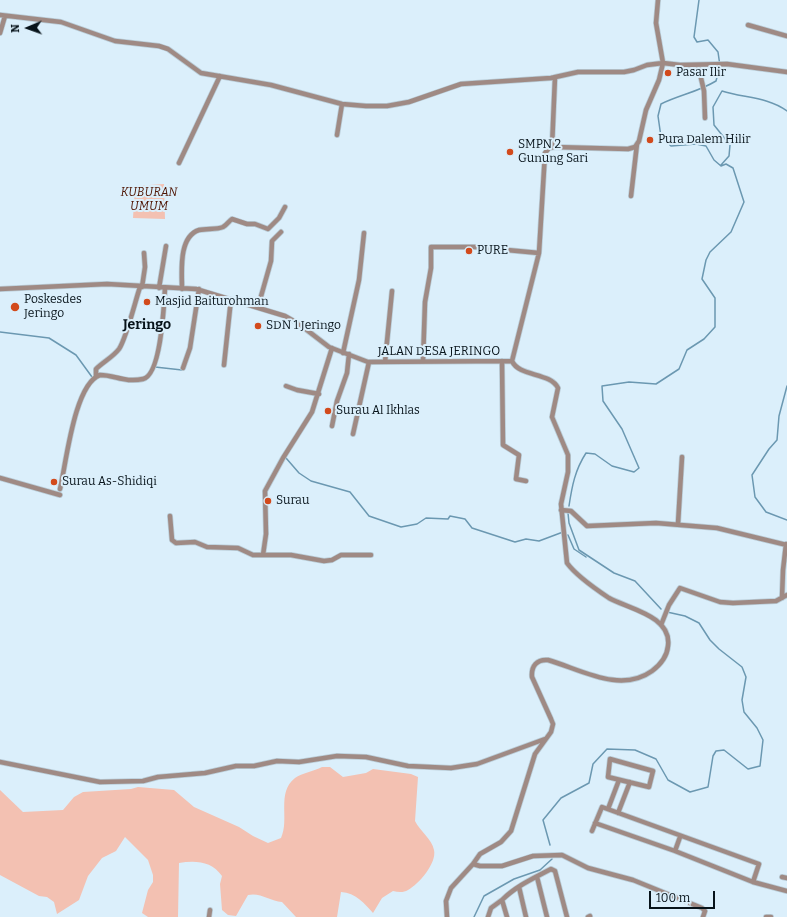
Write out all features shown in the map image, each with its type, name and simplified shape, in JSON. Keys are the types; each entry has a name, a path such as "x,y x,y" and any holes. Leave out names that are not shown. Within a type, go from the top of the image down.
{"street":[{"path":"631,196 637,144 646,110 665,63 656,23 658,0"},
{"path":"0,33 3,15 61,22 115,41 159,46 168,49 201,74 291,89 342,104 366,106 387,106 416,100 461,84 555,77 578,72 629,71 647,65 665,63 727,64 787,72"},
{"path":"748,25 787,36"},
{"path":"698,64 704,91 705,118"},
{"path":"179,163 220,76"},
{"path":"552,147 555,77"},
{"path":"337,135 342,104"},
{"path":"447,917 446,901 449,892 480,854 501,842 511,831 535,754 551,732 553,724 532,677 532,670 537,662 548,660 610,680 635,679 653,670 665,657 668,646 668,639 661,625 654,618 606,595 568,565 566,558 561,500 569,464 567,450 552,420 552,410 558,388 554,383 516,367 512,361 539,253 544,156 547,150 552,147 628,149 637,144"},
{"path":"182,288 183,253 187,242 193,233 203,229 223,227 232,219 247,224 255,224 268,229 279,218 285,207"},
{"path":"258,307 271,261 272,241 281,232"},
{"path":"343,353 359,280 364,233"},
{"path":"159,288 166,246"},
{"path":"423,361 425,302 432,268 431,247 475,247 539,253"},
{"path":"0,478 60,492 75,416 87,389 96,377 96,369 101,362 116,353 122,345 146,267 144,253"},
{"name":"JALAN DESA JERINGO","path":"0,289 107,284 200,290 290,318 332,348 369,362 512,361"},
{"path":"96,377 103,375 130,380 144,379 149,376 159,349 165,288"},
{"path":"183,368 190,348 200,290"},
{"path":"385,362 392,292"},
{"path":"224,365 231,299"},
{"path":"263,555 266,534 265,492 283,458 309,419 319,394 332,348"},
{"path":"332,426 337,401 347,374 349,354"},
{"path":"502,361 503,445 519,455 516,479 526,481"},
{"path":"353,434 360,410 363,385 369,362"},
{"path":"286,386 297,390 319,394"},
{"path":"678,524 682,457"},
{"path":"561,510 571,511 587,526 656,523 678,524 733,530 787,545 782,570 782,598"},
{"path":"170,516 173,542 195,542 207,547 238,548 253,555 302,556 324,561 332,560 340,555 371,556"},
{"path":"661,625 669,605 678,589 681,588 729,603 775,601 787,594"},
{"path":"0,762 100,782 143,781 158,777 205,774 236,766 254,766 277,761 299,762 337,756 366,757 408,766 451,768 477,764 545,739"},
{"path":"610,759 653,770 649,787 619,780 608,777 610,759"},
{"path":"608,809 619,780"},
{"path":"618,813 630,782"},
{"path":"592,831 602,807 759,864 753,882"},
{"path":"595,823 675,851 753,882 787,891"},
{"path":"675,851 680,836"},
{"path":"473,864 480,866 502,866 533,856 565,855 588,868 633,880 700,907 705,910 704,915"},
{"path":"488,917 491,908 525,882 551,869 554,869 567,917"},
{"path":"537,877 547,917"},
{"path":"782,877 787,878"},
{"path":"519,887 526,917"},
{"path":"502,900 507,917"},
{"path":"209,917 210,910"},
{"path":"766,917 771,917"}],"green space":[{"name":"KUBURAN UMUM","path":"164,184 165,219 133,218 135,186"},
{"path":"322,767 330,767 343,777 366,773 373,769 411,774 418,777 415,821 433,846 433,861 426,873 417,883 406,891 393,891 382,898 373,913 355,896 341,892 337,917 296,917 282,902 252,894 248,895 236,916 228,915 222,910 220,884 222,876 213,867 203,863 191,862 179,863 178,917 148,917 142,913 148,890 153,882 153,875 148,860 125,837 116,851 102,858 88,876 79,900 57,914 54,902 47,897 39,896 0,875 0,790 23,812 63,810 74,797 83,792 131,789 138,787 174,790 194,807 239,827 268,843 281,838 284,823 286,791 289,784 298,776"}],"waterway":[{"path":"569,506 574,478 586,453 595,454 612,466 634,472 639,468 622,429 603,401 602,386 629,382 656,384 679,369 687,350 704,339 715,327 715,298 702,279 706,260 710,252 731,232 744,202 733,168 726,164 721,166 714,160 706,146 696,144 671,146 661,137 658,116 661,104 716,81 720,66 718,52 708,40 697,42 694,37 699,0"},
{"path":"721,165 729,156 730,145 714,125 713,107 722,91 764,100 780,106 787,111"},
{"path":"0,332 49,338 76,355 92,377"},
{"path":"155,367 182,370"},
{"path":"787,386 779,416 777,440 769,449 752,475 755,497 766,512 787,520"},
{"path":"286,458 299,473 311,481 350,492 369,516 401,527 417,524 426,518 448,519 450,516 465,519 472,528 515,542 526,539 539,541 563,532"},
{"path":"568,513 569,523 579,550 614,573 635,581 661,609"},
{"path":"568,535 574,549 586,557"},
{"path":"550,845 543,820 561,798 589,783 593,764 607,749 635,750 656,759 668,780 690,792 708,787 713,756 716,751 724,750 748,769 760,766 763,740 757,728 744,712 742,700 746,677 742,667 710,640 699,623 685,616 667,612"},
{"path":"474,917 484,896 514,879 540,870 552,859"}],"place":[{"name":"Pasar Ilir","path":"668,73"},
{"name":"Pura Dalem Hilir","path":"650,140"},
{"name":"SMPN 2 Gunung Sari","path":"510,152"},
{"name":"PURE","path":"469,251"},
{"name":"Masjid Baiturohman","path":"147,302"},
{"name":"Poskesdes Jeringo","path":"15,307"},
{"name":"SDN 1 Jeringo","path":"258,326"},
{"name":"Surau Al Ikhlas","path":"328,411"},
{"name":"Surau As-Shidiqi","path":"54,482"},
{"name":"Surau","path":"268,501"}],"district":[{"name":"Jeringo","path":"147,325"}]}
